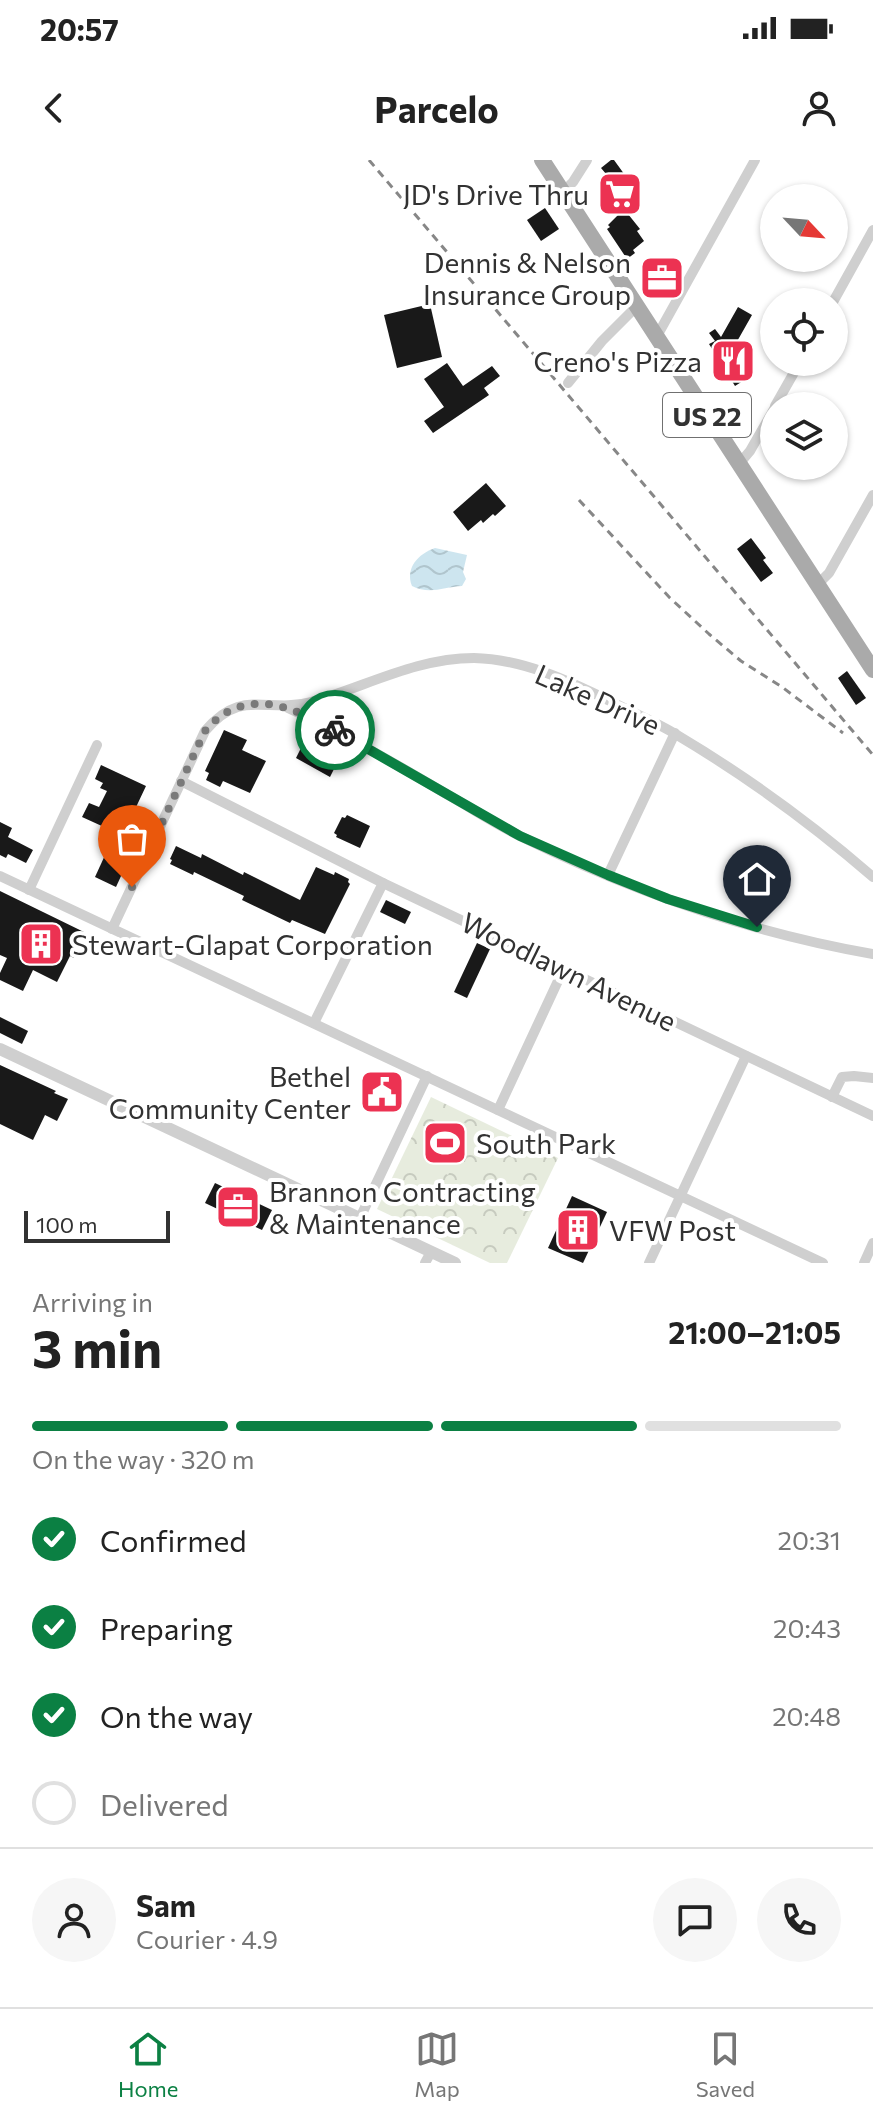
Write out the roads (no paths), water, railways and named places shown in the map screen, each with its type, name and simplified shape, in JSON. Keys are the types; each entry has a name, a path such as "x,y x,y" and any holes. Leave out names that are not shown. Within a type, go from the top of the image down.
{"main road":[{"name":"US 22","path":"542,160 873,670"}],"street":[{"path":"564,191 587,160"},
{"path":"657,336 755,160"},
{"path":"841,288 873,230"},
{"path":"568,383 602,341 637,306"},
{"path":"739,464 760,433"},
{"path":"817,585 829,573 873,495"},
{"name":"Lake Drive","path":"112,929 205,731 214,720 246,704 286,707 324,698 416,666 475,658 511,663 553,675 675,733 790,810 873,877"},
{"path":"286,707 329,727 520,836 608,875 730,919 785,935 873,954"},
{"path":"608,875 675,733"},
{"path":"29,890 97,745"},
{"name":"Woodlawn Avenue","path":"181,781 383,883 873,1116"},
{"path":"0,876 823,1263"},
{"path":"314,1023 383,883"},
{"path":"498,1110 564,968"},
{"path":"0,1049 360,1218 428,1257 455,1263"},
{"path":"649,1263 746,1056"},
{"path":"360,1218 427,1076"},
{"path":"832,1097 842,1077 873,1078"},
{"path":"864,1263 873,1243"}],"water":[{"path":"435,548 467,555 463,572 466,579 462,586 431,590 412,586 410,573 414,562"}],"railway":[{"path":"369,160 873,755"},
{"path":"579,500 670,598 709,634 741,661 782,687 843,733"}],"place":[{"name":"JD's Drive Thru","path":"620,194"},
{"name":"Dennis & Nelson Insurance Group","path":"662,278"},
{"name":"Creno's Pizza","path":"733,361"},
{"name":"Stewart-Glapat Corporation","path":"41,944"},
{"name":"Bethel Community Center","path":"382,1092"},
{"name":"South Park","path":"445,1143"},
{"name":"Brannon Contracting & Maintenance","path":"238,1207"},
{"name":"VFW Post","path":"578,1230"}]}
